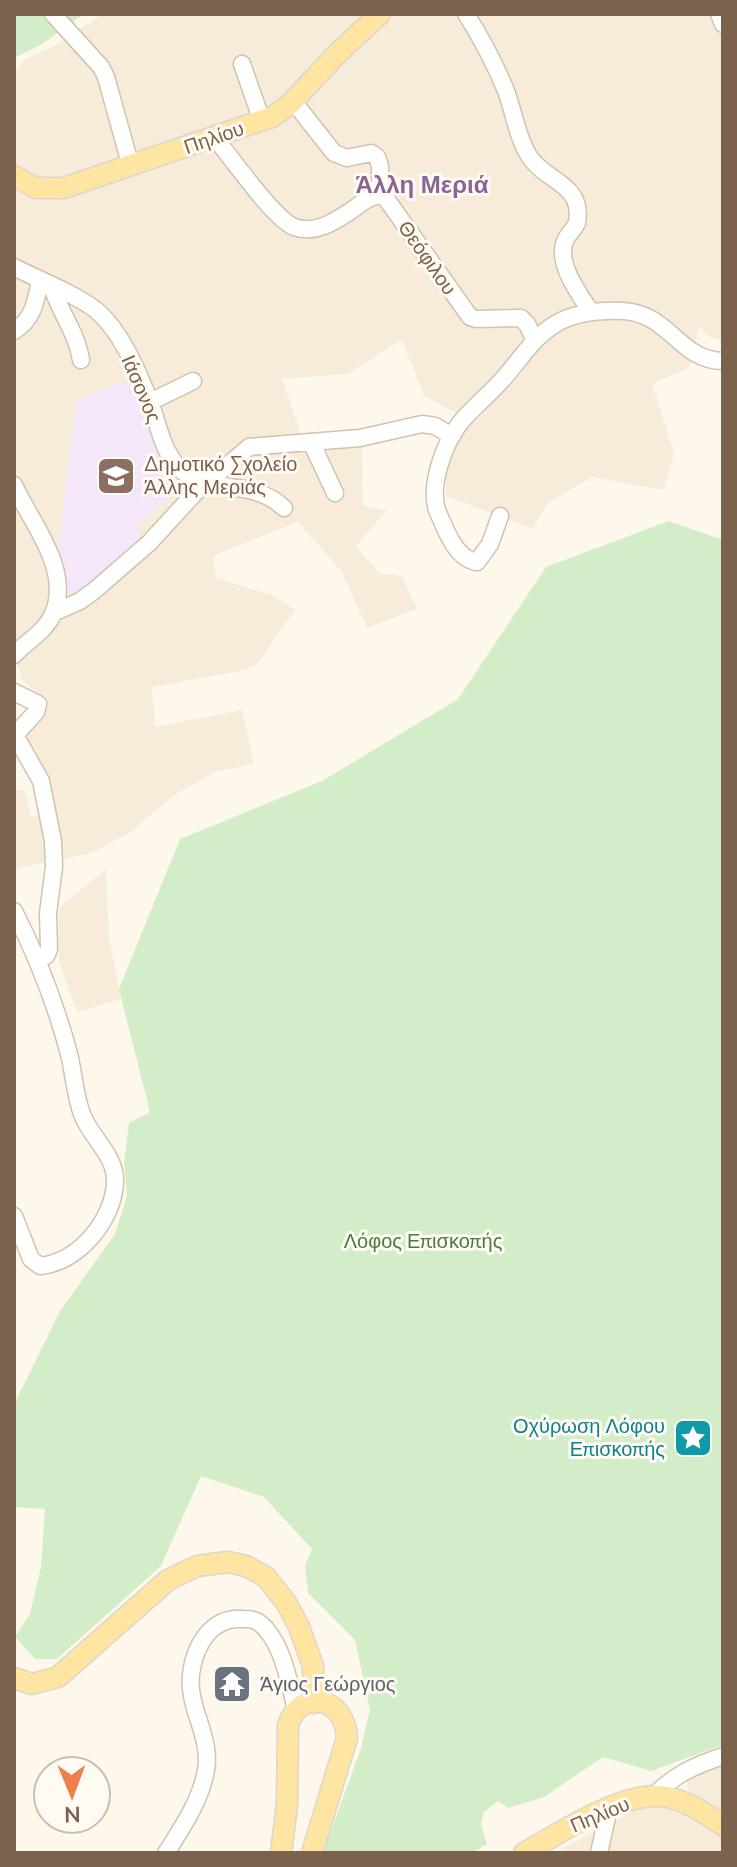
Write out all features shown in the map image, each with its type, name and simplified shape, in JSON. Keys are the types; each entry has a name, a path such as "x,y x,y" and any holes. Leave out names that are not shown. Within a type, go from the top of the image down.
{"main road":[{"name":"Πηλίου","path":"14,176 36,188 54,190 131,167 262,121 293,101 380,14"},
{"path":"14,1678 32,1684 58,1677 168,1580 197,1566 228,1562 246,1566 266,1577 287,1604 313,1666 305,1706 288,1725 287,1805 281,1853"},
{"path":"305,1706 331,1705 342,1715 347,1733 346,1748 312,1853"},
{"name":"Πηλίου","path":"524,1853 609,1808 654,1796 684,1802 723,1825"}],"street":[{"path":"53,14 101,67 131,167"},
{"path":"466,14 488,48 499,73 528,155 544,172 565,185 575,202 577,223 564,241 564,258 575,289 591,312"},
{"path":"719,14 723,24"},
{"path":"242,64 262,121"},
{"path":"215,138 277,213 294,227 328,226 370,197 380,195 377,157 371,153 347,158 337,155 293,101"},
{"name":"Θεόφιλου","path":"380,195 385,197 470,317 517,316 527,324 534,339"},
{"name":"Ιάσονος","path":"14,267 88,305 106,320 126,352 150,402 166,449 187,476 207,483 261,491 284,508"},
{"path":"14,331 26,322 46,284"},
{"path":"46,284 74,333 81,360"},
{"path":"500,516 490,544 480,560 472,562 459,553 435,503 437,476 452,436 461,422 504,378 534,339 564,320 591,312 622,311 649,317 692,352 708,360 723,361"},
{"path":"150,402 193,381"},
{"path":"53,613 80,601 95,590 249,447 360,438 422,424 435,426 452,436"},
{"path":"311,442 335,493"},
{"path":"14,485 55,566 57,590 53,613 40,631 14,655"},
{"path":"14,692 38,704 36,712 15,735 41,781 53,841 49,949 46,956 37,961"},
{"path":"14,911 37,961 69,1053 81,1113 106,1152 115,1183 106,1215 99,1226 82,1245 53,1263 40,1266 31,1259 14,1216"},
{"path":"166,1853 192,1808 206,1771 207,1749 190,1685 196,1654 214,1626 231,1618 256,1620 265,1628 305,1706"},
{"path":"654,1796 692,1766 723,1756"},
{"path":"599,1853 609,1808"}],"shaded area":[{"path":"103,14 723,14 723,341 709,337 699,326 689,368 652,384 674,453 664,490 592,477 548,503 533,529 446,496 445,473 455,443 471,421 424,396 402,340 347,374 282,379 301,433 361,429 363,506 387,510 356,546 381,575 395,574 403,578 417,609 367,628 342,572 298,522 213,556 216,578 272,595 295,610 256,665 245,670 152,687 155,727 242,710 254,764 215,772 176,794 132,831 92,853 14,869 14,791 25,790 31,817 56,809 47,776 25,736 50,705 22,680 14,655 14,73 24,60 54,46"},
{"name":"Δημοτικό Σχολείο Άλλης Μεριάς","path":"130,379 172,495 136,526 142,539 96,580 68,594 59,565 59,546 76,400"},
{"path":"106,869 109,939 121,999 77,1012 59,961 59,908"},
{"path":"723,1761 723,1853 554,1853 641,1807 663,1804 689,1812 687,1777"}],"green space":[{"path":"14,14 84,14 42,44 14,58"},
{"name":"Λόφος Επισκοπής","path":"669,521 723,540 723,1745 651,1771 603,1757 544,1797 508,1808 498,1801 484,1812 481,1824 487,1844 472,1853 323,1853 361,1748 370,1710 355,1640 308,1593 305,1566 312,1549 264,1497 201,1476 161,1566 57,1659 35,1659 15,1637 30,1614 41,1567 45,1509 14,1507 14,1405 60,1311 115,1234 127,1196 124,1164 129,1123 150,1112 119,989 180,839 322,781 458,699 546,567"}],"place":[{"name":"Δημοτικό Σχολείο Άλλης Μεριάς","path":"116,476"},
{"name":"Οχύρωση Λόφου Επισκοπής","path":"693,1438"},
{"name":"Άγιος Γεώργιος","path":"232,1684"}],"district":[{"name":"Άλλη Μεριά","path":"422,185"}]}
